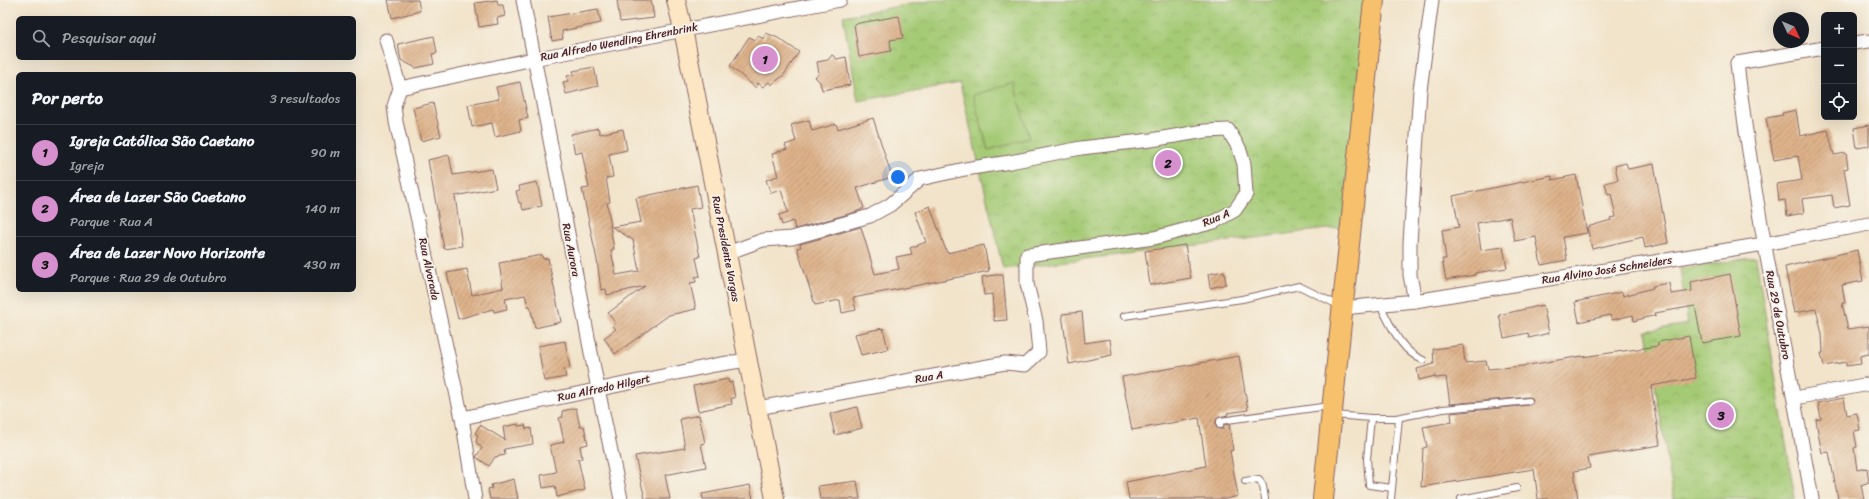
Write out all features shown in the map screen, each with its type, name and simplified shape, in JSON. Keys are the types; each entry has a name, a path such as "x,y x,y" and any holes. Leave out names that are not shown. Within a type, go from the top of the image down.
{"main road":[{"name":"Rua Presidente Vargas","path":"676,0 683,29 775,499"},
{"path":"1323,499 1374,0"}],"street":[{"name":"Rua Aurora","path":"523,0 598,389 621,499"},
{"name":"Rua Alfredo Wendling Ehrenbrink","path":"400,88 534,58 815,2 840,0"},
{"path":"1415,301 1410,275 1410,243 1420,90 1432,0"},
{"path":"386,40 400,88"},
{"path":"1857,43 1869,41"},
{"name":"Rua 29 de Outubro","path":"1812,499 1795,398 1764,244 1745,131 1737,63 1821,49"},
{"name":"Rua Alvorada","path":"400,88 394,106 396,122 462,418 475,499"},
{"name":"Rua A","path":"727,252 763,240 792,238 870,216 890,205 920,179 965,169 1082,148 1151,140 1205,131 1228,130 1239,148 1244,164 1246,194 1235,210 1214,222 1154,238 1027,255 1027,284 1036,321 1039,352 1025,365 1005,363 757,408"},
{"name":"Rua Alvino José Schneiders","path":"1343,308 1415,301 1764,244 1869,224"},
{"name":"Rua Alfredo Hilgert","path":"462,418 715,364 747,360"},
{"path":"1795,398 1869,384"}],"lane":[{"path":"1124,316 1242,299 1300,286 1343,308"},
{"path":"1380,304 1398,338 1417,358 1423,360"},
{"path":"1220,425 1220,421 1333,410 1370,418 1399,418 1443,409 1529,401"},
{"path":"1370,418 1367,459 1369,485 1392,488"},
{"path":"1391,499 1399,418"},
{"path":"1244,481 1259,479 1263,486 1265,499"},
{"path":"1461,499 1517,488"}],"green space":[{"path":"934,0 1374,0 1351,226 1003,269 960,83 858,101 843,16"},
{"path":"1014,83 1029,138 988,150 973,95"},
{"path":"1756,257 1795,499 1674,499 1646,331 1688,324 1680,269"}],"building":[{"path":"388,0 418,0 420,11 392,18"},
{"path":"497,0 498,5 503,5 505,16 497,18 498,24 479,27 475,3"},
{"path":"617,0 651,0 654,18 620,22"},
{"path":"598,9 601,23 562,31 563,39 552,41 548,17"},
{"path":"899,16 903,38 890,40 891,51 859,57 854,24"},
{"path":"766,33 778,38 799,52 784,75 771,85 769,82 763,87 758,83 756,88 730,66 749,37 756,40 758,36 764,39"},
{"path":"434,36 437,53 432,54 434,64 416,68 401,60 398,44"},
{"path":"832,55 837,59 846,57 850,85 822,90 820,82 815,77 819,73 817,62 828,60"},
{"path":"594,67 598,86 566,94 563,82 568,81 567,76 574,74 573,71"},
{"path":"520,82 528,118 519,120 521,131 495,137 492,123 472,127 468,105 499,99 496,87"},
{"path":"433,103 441,136 421,141 413,108"},
{"path":"1796,110 1800,136 1828,130 1834,155 1846,153 1848,168 1844,169 1850,205 1834,208 1832,195 1802,199 1804,213 1787,216 1785,200 1779,201 1777,184 1802,180 1798,156 1774,160 1766,118 1783,115 1782,113"},
{"path":"873,118 892,177 857,188 864,208 856,212 795,229 793,221 782,225 779,215 788,212 781,190 771,193 766,180 778,176 772,154 787,149 785,145 796,141 791,125 809,120 812,131 836,124 838,129"},
{"path":"1869,125 1869,146 1857,148 1854,128"},
{"path":"598,128 600,134 623,129 627,150 609,154 613,177 606,178 610,202 607,203 614,249 611,250 616,275 639,271 633,240 612,227 641,222 636,198 697,185 701,207 690,209 700,257 696,258 700,276 695,277 696,282 690,283 696,309 669,315 615,354 604,338 616,329 613,326 616,324 608,313 645,286 607,295 606,289 601,290 597,260 582,189 589,188 582,152 575,154 571,134"},
{"path":"449,155 453,175 492,169 496,188 455,196 462,246 444,249 428,160"},
{"path":"1626,163 1628,169 1654,164 1668,243 1645,248 1643,237 1592,249 1587,227 1611,220 1610,218 1616,217 1611,194 1608,195 1605,183 1618,180 1615,166"},
{"path":"1576,175 1587,233 1563,237 1567,260 1541,265 1536,237 1515,241 1510,217 1477,223 1481,250 1503,247 1507,268 1475,273 1475,275 1446,280 1442,259 1446,259 1442,230 1459,227 1453,196 1552,176 1552,180"},
{"path":"537,182 542,206 523,210 521,203 519,203 516,191 520,190 519,186"},
{"path":"930,206 947,253 984,245 989,271 853,298 856,310 842,313 840,300 815,305 797,248 801,247 800,244 861,227 875,274 899,269 896,257 912,254 910,248 926,242 915,212"},
{"path":"1185,245 1191,278 1150,285 1145,251"},
{"path":"1857,250 1863,281 1842,285 1845,303 1842,303 1848,329 1869,326 1869,354 1860,356 1861,364 1846,366 1846,362 1824,366 1821,353 1823,353 1822,334 1816,309 1794,313 1785,267"},
{"path":"542,255 543,259 548,258 561,322 535,328 530,306 528,306 525,295 505,299 507,309 494,312 493,309 458,319 447,273 467,269 472,295 503,288 499,263"},
{"path":"1224,271 1226,284 1210,288 1208,274"},
{"path":"1730,274 1741,336 1702,343 1695,306 1655,313 1656,315 1634,321 1633,315 1612,320 1610,315 1579,322 1575,302 1622,292 1623,296 1653,288 1652,286 1669,283 1671,294 1692,291 1691,282"},
{"path":"1003,275 1007,320 994,321 992,294 984,295 982,277"},
{"path":"1543,305 1549,333 1529,338 1528,333 1504,338 1499,315"},
{"path":"1082,312 1085,343 1110,339 1112,355 1069,364 1062,314"},
{"path":"883,328 888,349 861,355 855,334"},
{"path":"1689,336 1696,378 1651,386 1660,445 1588,457 1590,468 1574,471 1578,499 1538,499 1534,469 1421,487 1423,448 1427,447 1423,427 1452,422 1451,413 1529,405 1533,401 1532,398 1529,397 1450,404 1446,377 1435,378 1435,376 1419,380 1417,369 1434,364 1433,349 1463,345 1465,363 1486,361 1488,369 1523,366 1582,356 1658,346 1658,342"},
{"path":"565,341 570,368 564,369 566,377 544,381 538,346"},
{"path":"1239,356 1248,410 1227,413 1228,415 1218,417 1216,421 1216,427 1220,429 1223,429 1224,425 1229,424 1233,450 1230,451 1238,496 1226,499 1129,499 1126,482 1206,466 1199,418 1132,430 1122,377"},
{"path":"728,379 729,383 732,382 735,398 731,398 732,404 698,411 693,386"},
{"path":"1844,398 1847,415 1857,413 1860,430 1854,431 1857,447 1854,448 1857,470 1867,468 1869,482 1861,485 1864,499 1838,499 1829,452 1822,453 1819,438 1816,420 1821,419 1818,403"},
{"path":"857,407 862,428 835,435 830,414"},
{"path":"576,408 580,427 584,426 588,444 580,446 582,458 578,459 585,490 557,497 555,486 543,488 541,475 556,472 550,445 564,442 559,418 563,417 562,411"},
{"path":"699,415 705,443 701,444 706,467 665,475 670,499 645,499 635,456 685,448 680,419"},
{"path":"518,424 518,426 525,425 526,429 531,428 533,444 504,449 505,455 495,457 489,466 476,457 482,448 476,442 478,435 475,433 480,425 505,440 503,427"},
{"path":"514,479 518,499 490,499 488,489 492,488 491,485"},
{"path":"857,481 860,499 820,499 818,486"},
{"path":"750,485 753,499 703,499 702,494"}],"place":[{"name":"Igreja Católica São Caetano","path":"765,59"},
{"name":"Área de Lazer São Caetano","path":"1168,163"},
{"name":"Área de Lazer Novo Horizonte","path":"1721,415"}]}
